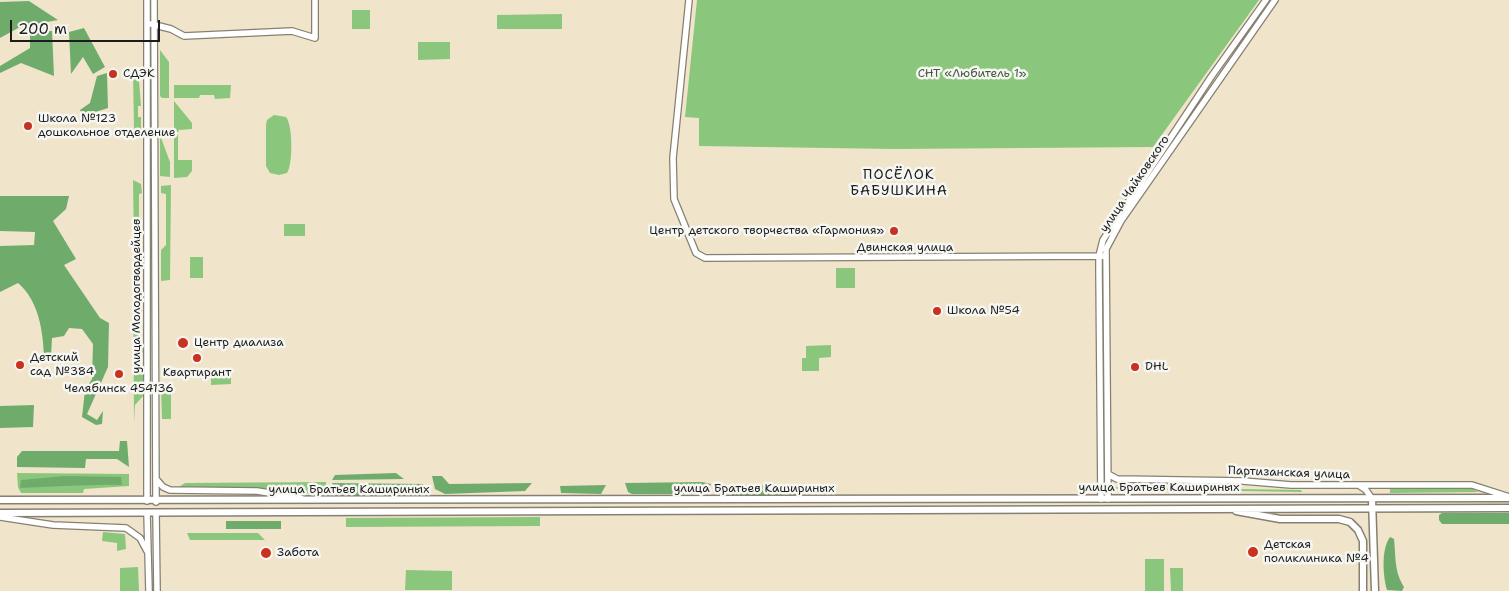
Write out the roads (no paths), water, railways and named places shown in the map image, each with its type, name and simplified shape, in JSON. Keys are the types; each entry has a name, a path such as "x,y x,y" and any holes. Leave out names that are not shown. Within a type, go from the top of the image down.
{"main road":[{"name":"улица Молодогвардейцев","path":"147,0 150,24 157,591"},
{"name":"улица Молодогвардейцев","path":"149,591 147,501 150,24 154,0"},
{"path":"150,24 184,36 277,31 296,32 315,38 315,0"},
{"name":"Двинская улица","path":"689,0 673,158 674,199 696,253 704,258 1021,258 1102,256"},
{"name":"улица Чайковского","path":"1104,499 1102,256 1107,232 1266,0"},
{"name":"улица Чайковского","path":"1104,499 1108,474 1102,256 1109,240 1275,0"},
{"path":"1160,154 1167,155"},
{"name":"Партизанская улица","path":"1108,474 1117,479 1358,486 1472,485 1509,498"},
{"path":"156,479 163,488 170,490 257,491 318,501"},
{"path":"1358,486 1366,490 1372,499 1375,591"},
{"name":"улица Братьев Кашириных","path":"0,500 156,502 1509,498"},
{"path":"1104,499 1105,509"},
{"path":"1220,508 1280,519 1347,521 1361,535 1364,591"},
{"name":"улица Братьев Кашириных","path":"0,515 1509,508"},
{"path":"0,515 43,524 126,528 140,538 147,551"}],"place":[{"name":"СДЭК","path":"113,74"},
{"name":"Школа №123 дошкольное отделение","path":"28,126"},
{"name":"Центр детского творчества «Гармония»","path":"894,231"},
{"name":"Школа №54","path":"937,311"},
{"name":"Центр диализа","path":"183,343"},
{"name":"Квартирант","path":"197,358"},
{"name":"Детский сад №384","path":"20,365"},
{"name":"DHL","path":"1135,367"},
{"name":"Челябинск 454136","path":"119,374"},
{"name":"Детская поликлиника №4","path":"1253,552"},
{"name":"Забота","path":"266,553"}],"district":[{"name":"ПОСЁЛОК БАБУШКИНА","path":"899,184"}],"park label":[{"name":"СНТ «Любитель 1»","path":"972,74"}]}
